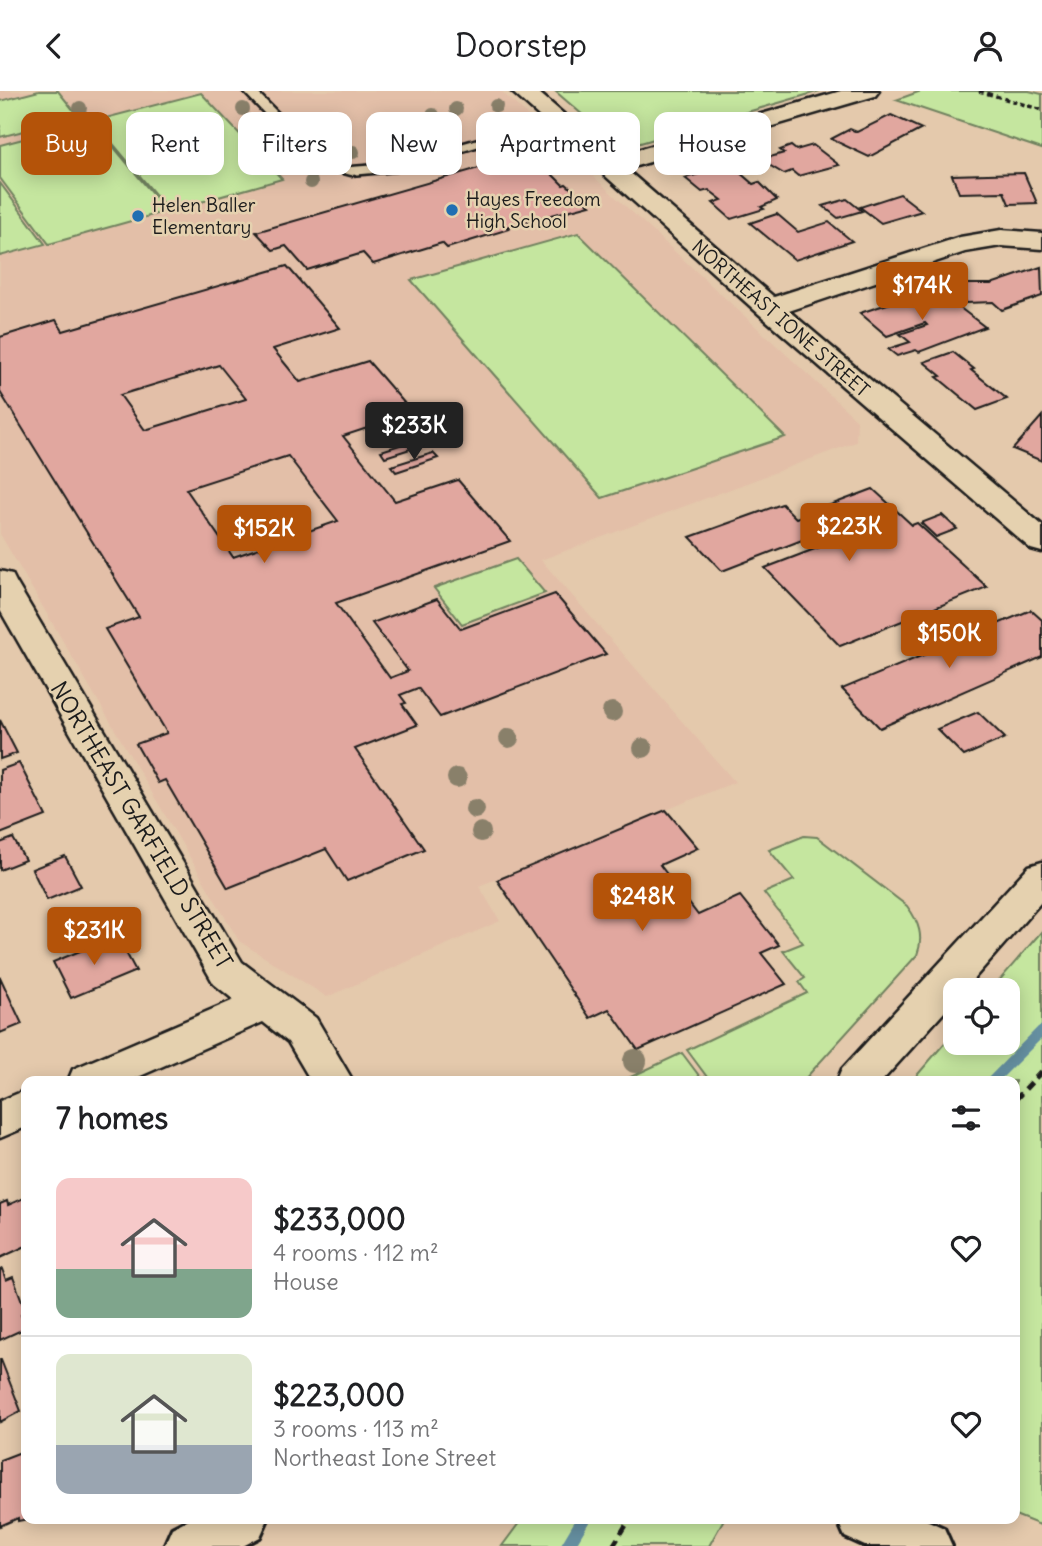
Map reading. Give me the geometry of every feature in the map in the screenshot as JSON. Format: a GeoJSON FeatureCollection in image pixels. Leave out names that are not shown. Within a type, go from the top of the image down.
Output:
{"type":"FeatureCollection","features":[{"type":"Feature","properties":{"kind":"main road"},"geometry":{"type":"LineString","coordinates":[[191,1546],[233,1524]]}},
{"type":"Feature","properties":{"kind":"main road"},"geometry":{"type":"LineString","coordinates":[[875,1524],[926,1546]]}},
{"type":"Feature","properties":{"kind":"street","name":"NORTHEAST IONE STREET"},"geometry":{"type":"LineString","coordinates":[[523,91],[547,112]]}},
{"type":"Feature","properties":{"kind":"street"},"geometry":{"type":"LineString","coordinates":[[640,157],[866,91]]}},
{"type":"Feature","properties":{"kind":"street","name":"NORTHEAST IONE STREET"},"geometry":{"type":"LineString","coordinates":[[618,175],[1042,542]]}},
{"type":"Feature","properties":{"kind":"street"},"geometry":{"type":"LineString","coordinates":[[769,308],[974,243],[1030,238],[1042,241]]}},
{"type":"Feature","properties":{"kind":"street","name":"NORTHEAST GARFIELD STREET"},"geometry":{"type":"LineString","coordinates":[[0,582],[228,973],[302,1030],[330,1076]]}},
{"type":"Feature","properties":{"kind":"street"},"geometry":{"type":"LineString","coordinates":[[862,1076],[1042,876]]}},
{"type":"Feature","properties":{"kind":"street"},"geometry":{"type":"LineString","coordinates":[[99,1076],[267,1003]]}},
{"type":"Feature","properties":{"kind":"street"},"geometry":{"type":"LineString","coordinates":[[0,1120],[21,1110]]}},
{"type":"Feature","properties":{"kind":"lane"},"geometry":{"type":"LineString","coordinates":[[249,91],[319,162],[351,171],[391,168],[476,144]]}},
{"type":"Feature","properties":{"kind":"path"},"geometry":{"type":"LineString","coordinates":[[979,91],[1042,110]]}},
{"type":"Feature","properties":{"kind":"path"},"geometry":{"type":"LineString","coordinates":[[1020,1095],[1042,1071]]}},
{"type":"Feature","properties":{"kind":"path"},"geometry":{"type":"LineString","coordinates":[[613,1546],[627,1524]]}},
{"type":"Feature","properties":{"kind":"shaded area"},"geometry":{"type":"Polygon","coordinates":[[[0,91],[501,91],[524,112],[476,112],[476,175],[592,175],[857,420],[856,442],[541,560],[735,782],[479,886],[500,921],[327,997],[239,941],[0,534],[0,91]]]}},
{"type":"Feature","properties":{"kind":"green space"},"geometry":{"type":"Polygon","coordinates":[[[39,91],[58,91],[75,112],[21,112],[21,132],[0,137],[0,101],[39,91]]]}},
{"type":"Feature","properties":{"kind":"green space"},"geometry":{"type":"Polygon","coordinates":[[[555,91],[820,91],[747,112],[654,112],[654,139],[640,143],[640,112],[579,112],[555,91]]]}},
{"type":"Feature","properties":{"kind":"green space"},"geometry":{"type":"Polygon","coordinates":[[[921,91],[1029,91],[1042,94],[1042,149],[896,100],[921,91]]]}},
{"type":"Feature","properties":{"kind":"green space"},"geometry":{"type":"Polygon","coordinates":[[[201,93],[219,112],[128,112],[201,93]]]}},
{"type":"Feature","properties":{"kind":"green space"},"geometry":{"type":"Polygon","coordinates":[[[126,113],[126,159],[112,143],[112,116],[126,113]]]}},
{"type":"Feature","properties":{"kind":"green space"},"geometry":{"type":"Polygon","coordinates":[[[224,117],[238,132],[238,175],[278,175],[282,179],[169,211],[139,175],[224,175],[224,117]]]}},
{"type":"Feature","properties":{"kind":"green space"},"geometry":{"type":"Polygon","coordinates":[[[21,140],[21,175],[112,175],[112,145],[126,162],[126,175],[137,175],[167,211],[49,244],[0,178],[0,145],[21,140]]]}},
{"type":"Feature","properties":{"kind":"green space"},"geometry":{"type":"Polygon","coordinates":[[[0,183],[45,244],[0,256],[0,183]]]}},
{"type":"Feature","properties":{"kind":"green space"},"geometry":{"type":"Polygon","coordinates":[[[578,233],[785,437],[602,498],[411,280],[578,233]]]}},
{"type":"Feature","properties":{"kind":"green space"},"geometry":{"type":"Polygon","coordinates":[[[516,559],[545,593],[462,624],[434,588],[516,559]]]}},
{"type":"Feature","properties":{"kind":"green space"},"geometry":{"type":"Polygon","coordinates":[[[804,836],[817,837],[907,906],[919,930],[917,955],[808,1076],[706,1076],[687,1050],[807,993],[799,982],[805,978],[783,951],[803,943],[764,893],[794,880],[769,850],[804,836]]]}},
{"type":"Feature","properties":{"kind":"green space"},"geometry":{"type":"Polygon","coordinates":[[[1042,931],[1040,1525],[1020,1517],[1020,1076],[916,1076],[943,1045],[943,1055],[1020,1055],[1020,978],[1001,978],[1042,931]]]}},
{"type":"Feature","properties":{"kind":"green space"},"geometry":{"type":"Polygon","coordinates":[[[682,1053],[699,1076],[633,1076],[682,1053]]]}},
{"type":"Feature","properties":{"kind":"green space"},"geometry":{"type":"Polygon","coordinates":[[[518,1524],[721,1524],[709,1546],[502,1546],[518,1524]]]}},
{"type":"Feature","properties":{"kind":"building"},"geometry":{"type":"Polygon","coordinates":[[[891,115],[922,129],[869,157],[831,139],[850,129],[857,132],[891,115]]]}},
{"type":"Feature","properties":{"kind":"building"},"geometry":{"type":"Polygon","coordinates":[[[813,145],[839,165],[798,176],[792,171],[784,174],[771,166],[771,157],[784,153],[780,150],[791,146],[796,150],[813,145]]]}},
{"type":"Feature","properties":{"kind":"building","name":"Hayes Freedom High School"},"geometry":{"type":"Polygon","coordinates":[[[476,169],[476,175],[553,175],[590,205],[506,227],[509,229],[447,248],[442,243],[373,264],[363,253],[307,270],[286,246],[273,250],[256,232],[462,175],[476,169]]]}},
{"type":"Feature","properties":{"kind":"building"},"geometry":{"type":"Polygon","coordinates":[[[1024,173],[1037,203],[1009,204],[1004,192],[959,193],[952,175],[1024,173]]]}},
{"type":"Feature","properties":{"kind":"building"},"geometry":{"type":"Polygon","coordinates":[[[696,175],[743,175],[753,184],[759,182],[777,200],[761,207],[764,209],[731,219],[713,203],[722,200],[709,190],[702,192],[685,178],[696,175]]]}},
{"type":"Feature","properties":{"kind":"building"},"geometry":{"type":"Polygon","coordinates":[[[900,194],[922,211],[881,223],[860,207],[900,194]]]}},
{"type":"Feature","properties":{"kind":"building"},"geometry":{"type":"Polygon","coordinates":[[[847,199],[862,211],[838,218],[823,206],[847,199]]]}},
{"type":"Feature","properties":{"kind":"building"},"geometry":{"type":"Polygon","coordinates":[[[777,214],[798,232],[829,222],[852,241],[795,260],[750,223],[777,214]]]}},
{"type":"Feature","properties":{"kind":"building"},"geometry":{"type":"Polygon","coordinates":[[[287,266],[340,328],[273,349],[300,382],[368,361],[413,413],[343,436],[395,501],[458,480],[510,541],[336,603],[390,678],[408,671],[372,623],[437,599],[461,629],[555,594],[606,654],[440,717],[418,688],[400,695],[406,703],[402,704],[417,725],[355,749],[424,849],[347,881],[326,849],[228,888],[165,780],[158,783],[136,744],[167,733],[105,629],[139,617],[0,392],[0,337],[56,320],[63,331],[287,266]],[[219,365],[120,395],[145,430],[246,399],[219,365]],[[288,456],[186,489],[233,557],[338,521],[288,456]]]}},
{"type":"Feature","properties":{"kind":"building"},"geometry":{"type":"Polygon","coordinates":[[[1041,267],[1042,296],[1002,310],[993,302],[966,303],[961,284],[991,284],[1041,267]]]}},
{"type":"Feature","properties":{"kind":"building"},"geometry":{"type":"Polygon","coordinates":[[[921,293],[930,300],[940,296],[985,327],[919,352],[916,350],[897,356],[888,349],[910,342],[900,334],[927,325],[925,323],[887,336],[860,313],[921,293]]]}},
{"type":"Feature","properties":{"kind":"building"},"geometry":{"type":"Polygon","coordinates":[[[953,352],[1007,399],[977,410],[937,377],[941,376],[924,362],[953,352]]]}},
{"type":"Feature","properties":{"kind":"building"},"geometry":{"type":"Polygon","coordinates":[[[1042,416],[1042,461],[1013,449],[1042,416]]]}},
{"type":"Feature","properties":{"kind":"building"},"geometry":{"type":"Polygon","coordinates":[[[422,438],[426,444],[385,457],[381,451],[422,438]]]}},
{"type":"Feature","properties":{"kind":"building"},"geometry":{"type":"Polygon","coordinates":[[[433,453],[438,458],[396,472],[391,466],[433,453]]]}},
{"type":"Feature","properties":{"kind":"building"},"geometry":{"type":"Polygon","coordinates":[[[873,489],[912,525],[917,523],[987,587],[840,646],[765,568],[825,545],[815,535],[722,571],[690,537],[782,504],[796,518],[873,489]]]}},
{"type":"Feature","properties":{"kind":"building"},"geometry":{"type":"Polygon","coordinates":[[[942,515],[957,529],[936,537],[921,523],[942,515]]]}},
{"type":"Feature","properties":{"kind":"building"},"geometry":{"type":"Polygon","coordinates":[[[1031,610],[1042,620],[1042,657],[880,728],[842,689],[1031,610]]]}},
{"type":"Feature","properties":{"kind":"building"},"geometry":{"type":"Polygon","coordinates":[[[978,712],[1005,738],[964,756],[937,729],[978,712]]]}},
{"type":"Feature","properties":{"kind":"building"},"geometry":{"type":"Polygon","coordinates":[[[0,720],[17,753],[0,759],[0,720]]]}},
{"type":"Feature","properties":{"kind":"building"},"geometry":{"type":"Polygon","coordinates":[[[19,763],[46,816],[0,834],[0,770],[19,763]]]}},
{"type":"Feature","properties":{"kind":"building"},"geometry":{"type":"Polygon","coordinates":[[[666,810],[698,848],[660,865],[698,915],[740,896],[779,945],[761,953],[786,984],[638,1050],[609,1009],[590,1018],[497,880],[666,810]]]}},
{"type":"Feature","properties":{"kind":"building"},"geometry":{"type":"Polygon","coordinates":[[[13,838],[25,860],[0,870],[0,843],[13,838]]]}},
{"type":"Feature","properties":{"kind":"building"},"geometry":{"type":"Polygon","coordinates":[[[65,856],[81,886],[47,900],[32,869],[65,856]]]}},
{"type":"Feature","properties":{"kind":"building"},"geometry":{"type":"Polygon","coordinates":[[[117,936],[136,971],[71,998],[53,962],[117,936]]]}},
{"type":"Feature","properties":{"kind":"building"},"geometry":{"type":"Polygon","coordinates":[[[0,977],[22,1024],[0,1033],[0,977]]]}},
{"type":"Feature","properties":{"kind":"building"},"geometry":{"type":"Polygon","coordinates":[[[21,1199],[21,1248],[0,1258],[0,1204],[7,1201],[8,1205],[21,1199]]]}},
{"type":"Feature","properties":{"kind":"building"},"geometry":{"type":"Polygon","coordinates":[[[2,1269],[6,1280],[13,1277],[21,1299],[21,1330],[0,1340],[2,1269]]]}},
{"type":"Feature","properties":{"kind":"building"},"geometry":{"type":"Polygon","coordinates":[[[0,1360],[21,1411],[0,1422],[0,1360]]]}},
{"type":"Feature","properties":{"kind":"building"},"geometry":{"type":"Polygon","coordinates":[[[21,1452],[21,1520],[18,1521],[18,1518],[0,1526],[0,1460],[21,1452]]]}},
{"type":"Feature","properties":{"kind":"waterway"},"geometry":{"type":"LineString","coordinates":[[997,1076],[1042,1030]]}},
{"type":"Feature","properties":{"kind":"waterway"},"geometry":{"type":"LineString","coordinates":[[567,1546],[581,1524]]}},
{"type":"Feature","properties":{"kind":"place","name":"Hayes Freedom High School"},"geometry":{"type":"Point","coordinates":[452,210]}},
{"type":"Feature","properties":{"kind":"place","name":"Helen Baller Elementary"},"geometry":{"type":"Point","coordinates":[138,216]}}]}
